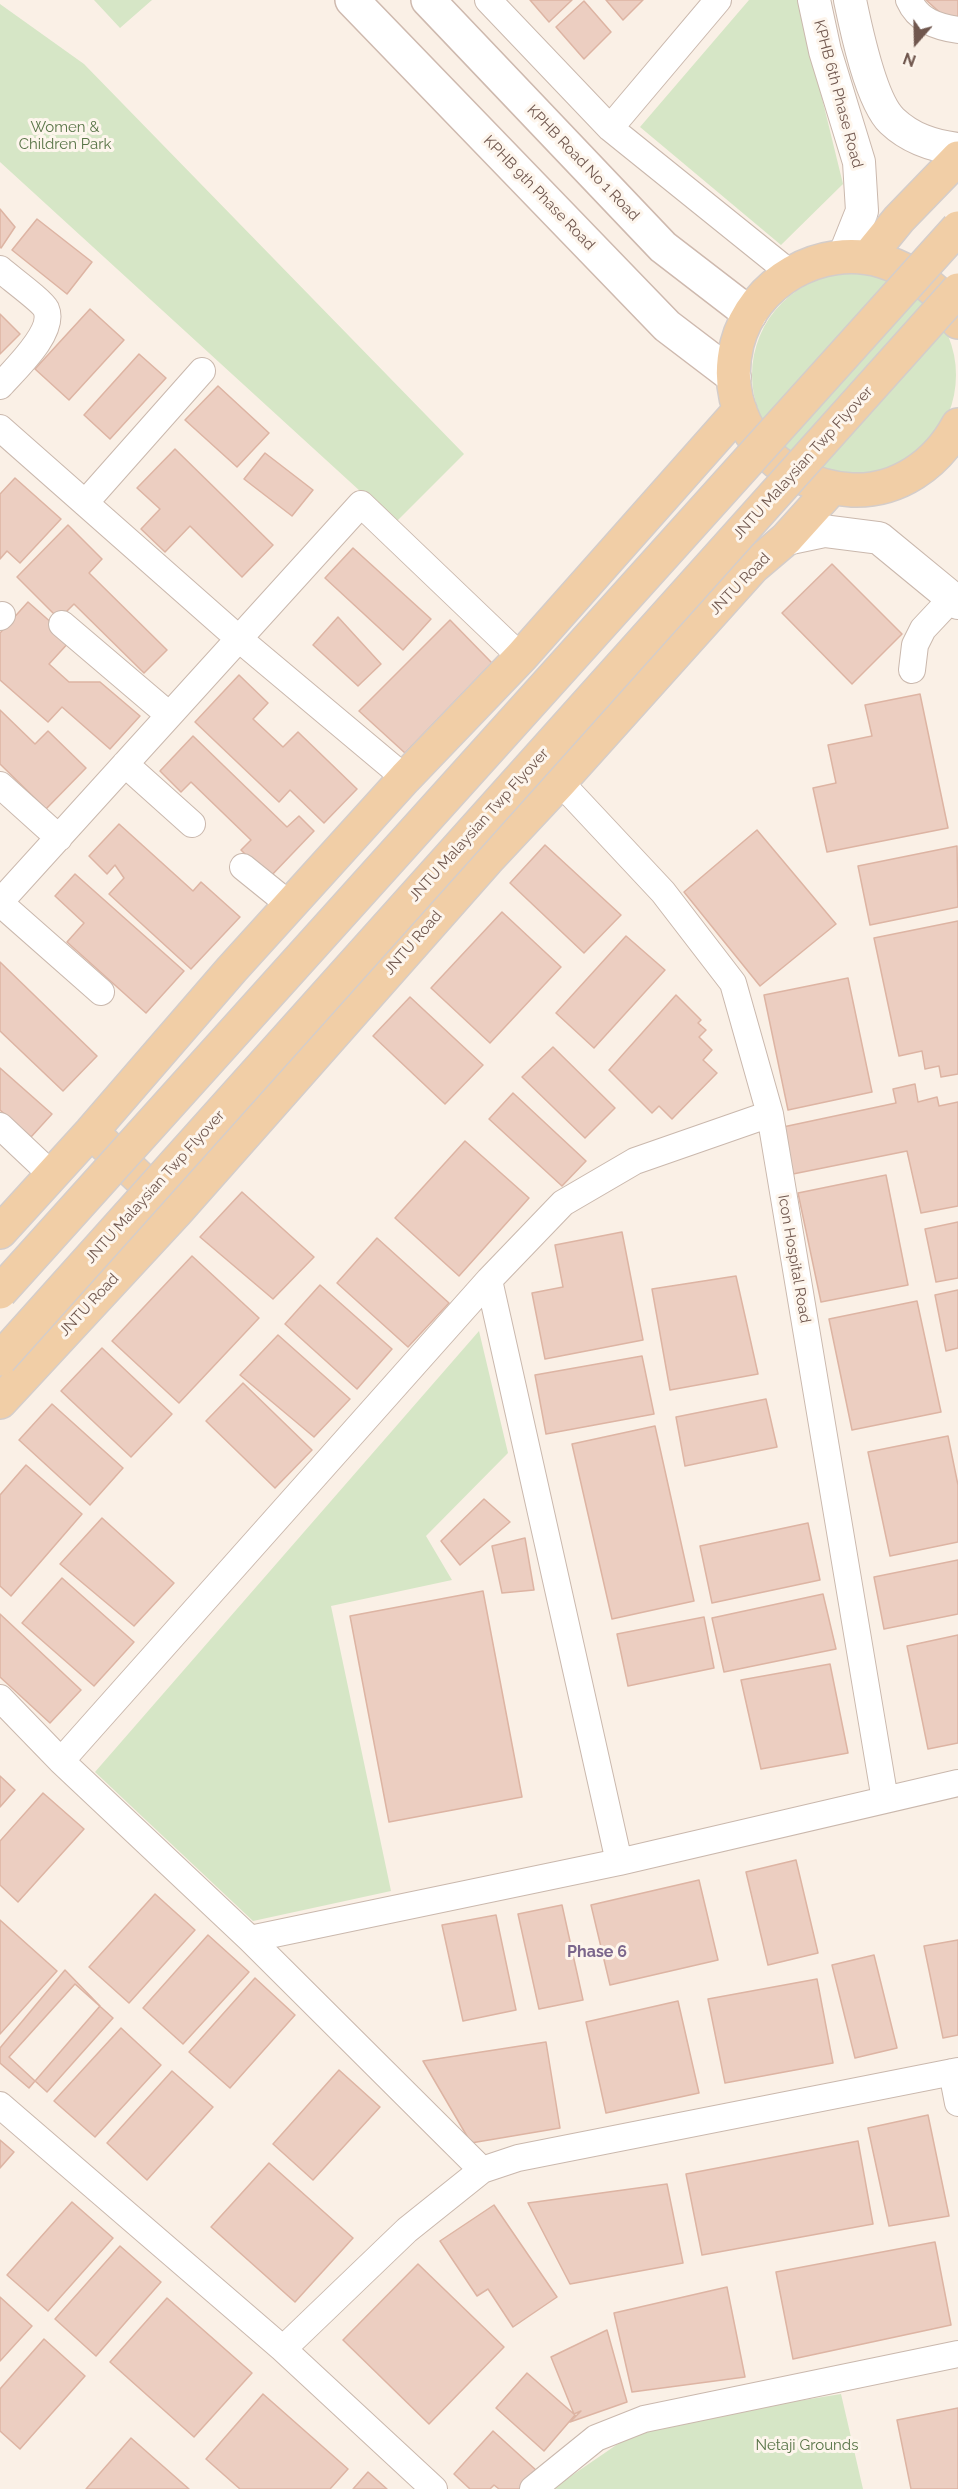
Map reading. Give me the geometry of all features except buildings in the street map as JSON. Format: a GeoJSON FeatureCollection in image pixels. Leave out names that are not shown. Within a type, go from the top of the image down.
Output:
{"type":"FeatureCollection","features":[{"type":"Feature","properties":{"kind":"main road","name":"KPHB 9th Phase Road"},"geometry":{"type":"LineString","coordinates":[[352,0],[667,326],[734,377]]}},
{"type":"Feature","properties":{"kind":"main road","name":"KPHB Road No 1 Road"},"geometry":{"type":"LineString","coordinates":[[428,0],[663,247],[750,314]]}},
{"type":"Feature","properties":{"kind":"main road"},"geometry":{"type":"LineString","coordinates":[[856,256],[899,219],[958,158]]}},
{"type":"Feature","properties":{"kind":"main road"},"geometry":{"type":"LineString","coordinates":[[0,1292],[958,228]]}},
{"type":"Feature","properties":{"kind":"main road"},"geometry":{"type":"LineString","coordinates":[[955,440],[927,465],[898,482],[865,491],[831,489],[800,479],[774,462],[753,438],[740,410],[734,377],[737,344],[750,314],[767,291],[790,273],[807,265],[856,256],[904,268],[935,290],[958,322]]}},
{"type":"Feature","properties":{"kind":"main road","name":"JNTU Malaysian Twp Flyover"},"geometry":{"type":"LineString","coordinates":[[0,1359],[958,290]]}},
{"type":"Feature","properties":{"kind":"main road"},"geometry":{"type":"LineString","coordinates":[[0,1232],[92,1132],[290,905],[405,778],[521,657],[740,410]]}},
{"type":"Feature","properties":{"kind":"main road","name":"JNTU Road"},"geometry":{"type":"LineString","coordinates":[[0,1402],[176,1212],[486,860],[560,782],[753,567],[786,539],[831,489]]}},
{"type":"Feature","properties":{"kind":"main road"},"geometry":{"type":"LineString","coordinates":[[92,1132],[176,1212]]}},
{"type":"Feature","properties":{"kind":"street"},"geometry":{"type":"LineString","coordinates":[[610,128],[718,0]]}},
{"type":"Feature","properties":{"kind":"street","name":"KPHB 6th Phase Road"},"geometry":{"type":"LineString","coordinates":[[814,0],[825,51],[859,162],[862,211],[856,256]]}},
{"type":"Feature","properties":{"kind":"street"},"geometry":{"type":"LineString","coordinates":[[850,0],[858,37],[876,90],[890,120],[910,135],[932,146],[958,149]]}},
{"type":"Feature","properties":{"kind":"street"},"geometry":{"type":"LineString","coordinates":[[909,0],[912,8],[935,27],[958,30]]}},
{"type":"Feature","properties":{"kind":"street"},"geometry":{"type":"LineString","coordinates":[[492,1],[610,128],[790,273]]}},
{"type":"Feature","properties":{"kind":"street"},"geometry":{"type":"LineString","coordinates":[[0,269],[45,308],[48,320],[42,338],[0,386]]}},
{"type":"Feature","properties":{"kind":"street"},"geometry":{"type":"LineString","coordinates":[[85,504],[202,371]]}},
{"type":"Feature","properties":{"kind":"street"},"geometry":{"type":"LineString","coordinates":[[0,428],[238,639],[405,778]]}},
{"type":"Feature","properties":{"kind":"street"},"geometry":{"type":"LineString","coordinates":[[101,992],[0,903],[362,504],[521,657]]}},
{"type":"Feature","properties":{"kind":"street"},"geometry":{"type":"LineString","coordinates":[[786,539],[824,531],[879,538],[955,600],[923,629],[915,645],[912,670]]}},
{"type":"Feature","properties":{"kind":"street"},"geometry":{"type":"LineString","coordinates":[[62,624],[169,715]]}},
{"type":"Feature","properties":{"kind":"street"},"geometry":{"type":"LineString","coordinates":[[125,764],[192,825]]}},
{"type":"Feature","properties":{"kind":"street","name":"Icon Hospital Road"},"geometry":{"type":"LineString","coordinates":[[560,782],[663,892],[732,983],[749,1034],[770,1114],[885,1800]]}},
{"type":"Feature","properties":{"kind":"street"},"geometry":{"type":"LineString","coordinates":[[0,785],[59,838]]}},
{"type":"Feature","properties":{"kind":"street"},"geometry":{"type":"LineString","coordinates":[[243,867],[290,905]]}},
{"type":"Feature","properties":{"kind":"street"},"geometry":{"type":"LineString","coordinates":[[61,1761],[489,1280],[563,1203],[635,1161],[770,1114]]}},
{"type":"Feature","properties":{"kind":"street"},"geometry":{"type":"LineString","coordinates":[[0,1126],[52,1175]]}},
{"type":"Feature","properties":{"kind":"street"},"geometry":{"type":"LineString","coordinates":[[489,1280],[619,1862]]}},
{"type":"Feature","properties":{"kind":"street"},"geometry":{"type":"LineString","coordinates":[[0,1698],[61,1761],[250,1939],[482,2170]]}},
{"type":"Feature","properties":{"kind":"street"},"geometry":{"type":"LineString","coordinates":[[250,1939],[619,1862],[958,1783]]}},
{"type":"Feature","properties":{"kind":"street"},"geometry":{"type":"LineString","coordinates":[[283,2349],[407,2230],[482,2170],[518,2158],[955,2071],[958,2103]]}},
{"type":"Feature","properties":{"kind":"street"},"geometry":{"type":"LineString","coordinates":[[0,2105],[283,2349],[434,2489]]}},
{"type":"Feature","properties":{"kind":"street"},"geometry":{"type":"LineString","coordinates":[[533,2489],[596,2438],[644,2419],[958,2354]]}},
{"type":"Feature","properties":{"kind":"green space"},"geometry":{"type":"Polygon","coordinates":[[[94,0],[152,0],[120,28],[94,0]]]}},
{"type":"Feature","properties":{"kind":"green space"},"geometry":{"type":"Polygon","coordinates":[[[749,0],[798,0],[843,184],[781,245],[640,127],[749,0]]]}},
{"type":"Feature","properties":{"kind":"green space","name":"Women & Children Park"},"geometry":{"type":"Polygon","coordinates":[[[0,4],[84,64],[464,454],[395,523],[0,162],[0,4]]]}},
{"type":"Feature","properties":{"kind":"green space"},"geometry":{"type":"Polygon","coordinates":[[[844,273],[864,273],[884,277],[902,285],[919,296],[933,310],[952,345],[956,375],[952,405],[944,423],[933,440],[919,454],[884,473],[864,477],[844,477],[824,473],[806,465],[789,454],[775,440],[756,405],[752,385],[752,365],[756,345],[764,327],[775,310],[789,296],[824,277],[844,273]]]}},
{"type":"Feature","properties":{"kind":"green space"},"geometry":{"type":"Polygon","coordinates":[[[479,1331],[508,1453],[426,1536],[452,1580],[331,1606],[391,1891],[253,1921],[95,1772],[479,1331]]]}},
{"type":"Feature","properties":{"kind":"green space","name":"Netaji Grounds"},"geometry":{"type":"Polygon","coordinates":[[[841,2394],[863,2489],[552,2489],[631,2435],[711,2415],[841,2394]]]}},
{"type":"Feature","properties":{"kind":"district","name":"Phase 6"},"geometry":{"type":"Point","coordinates":[597,1952]}}]}
